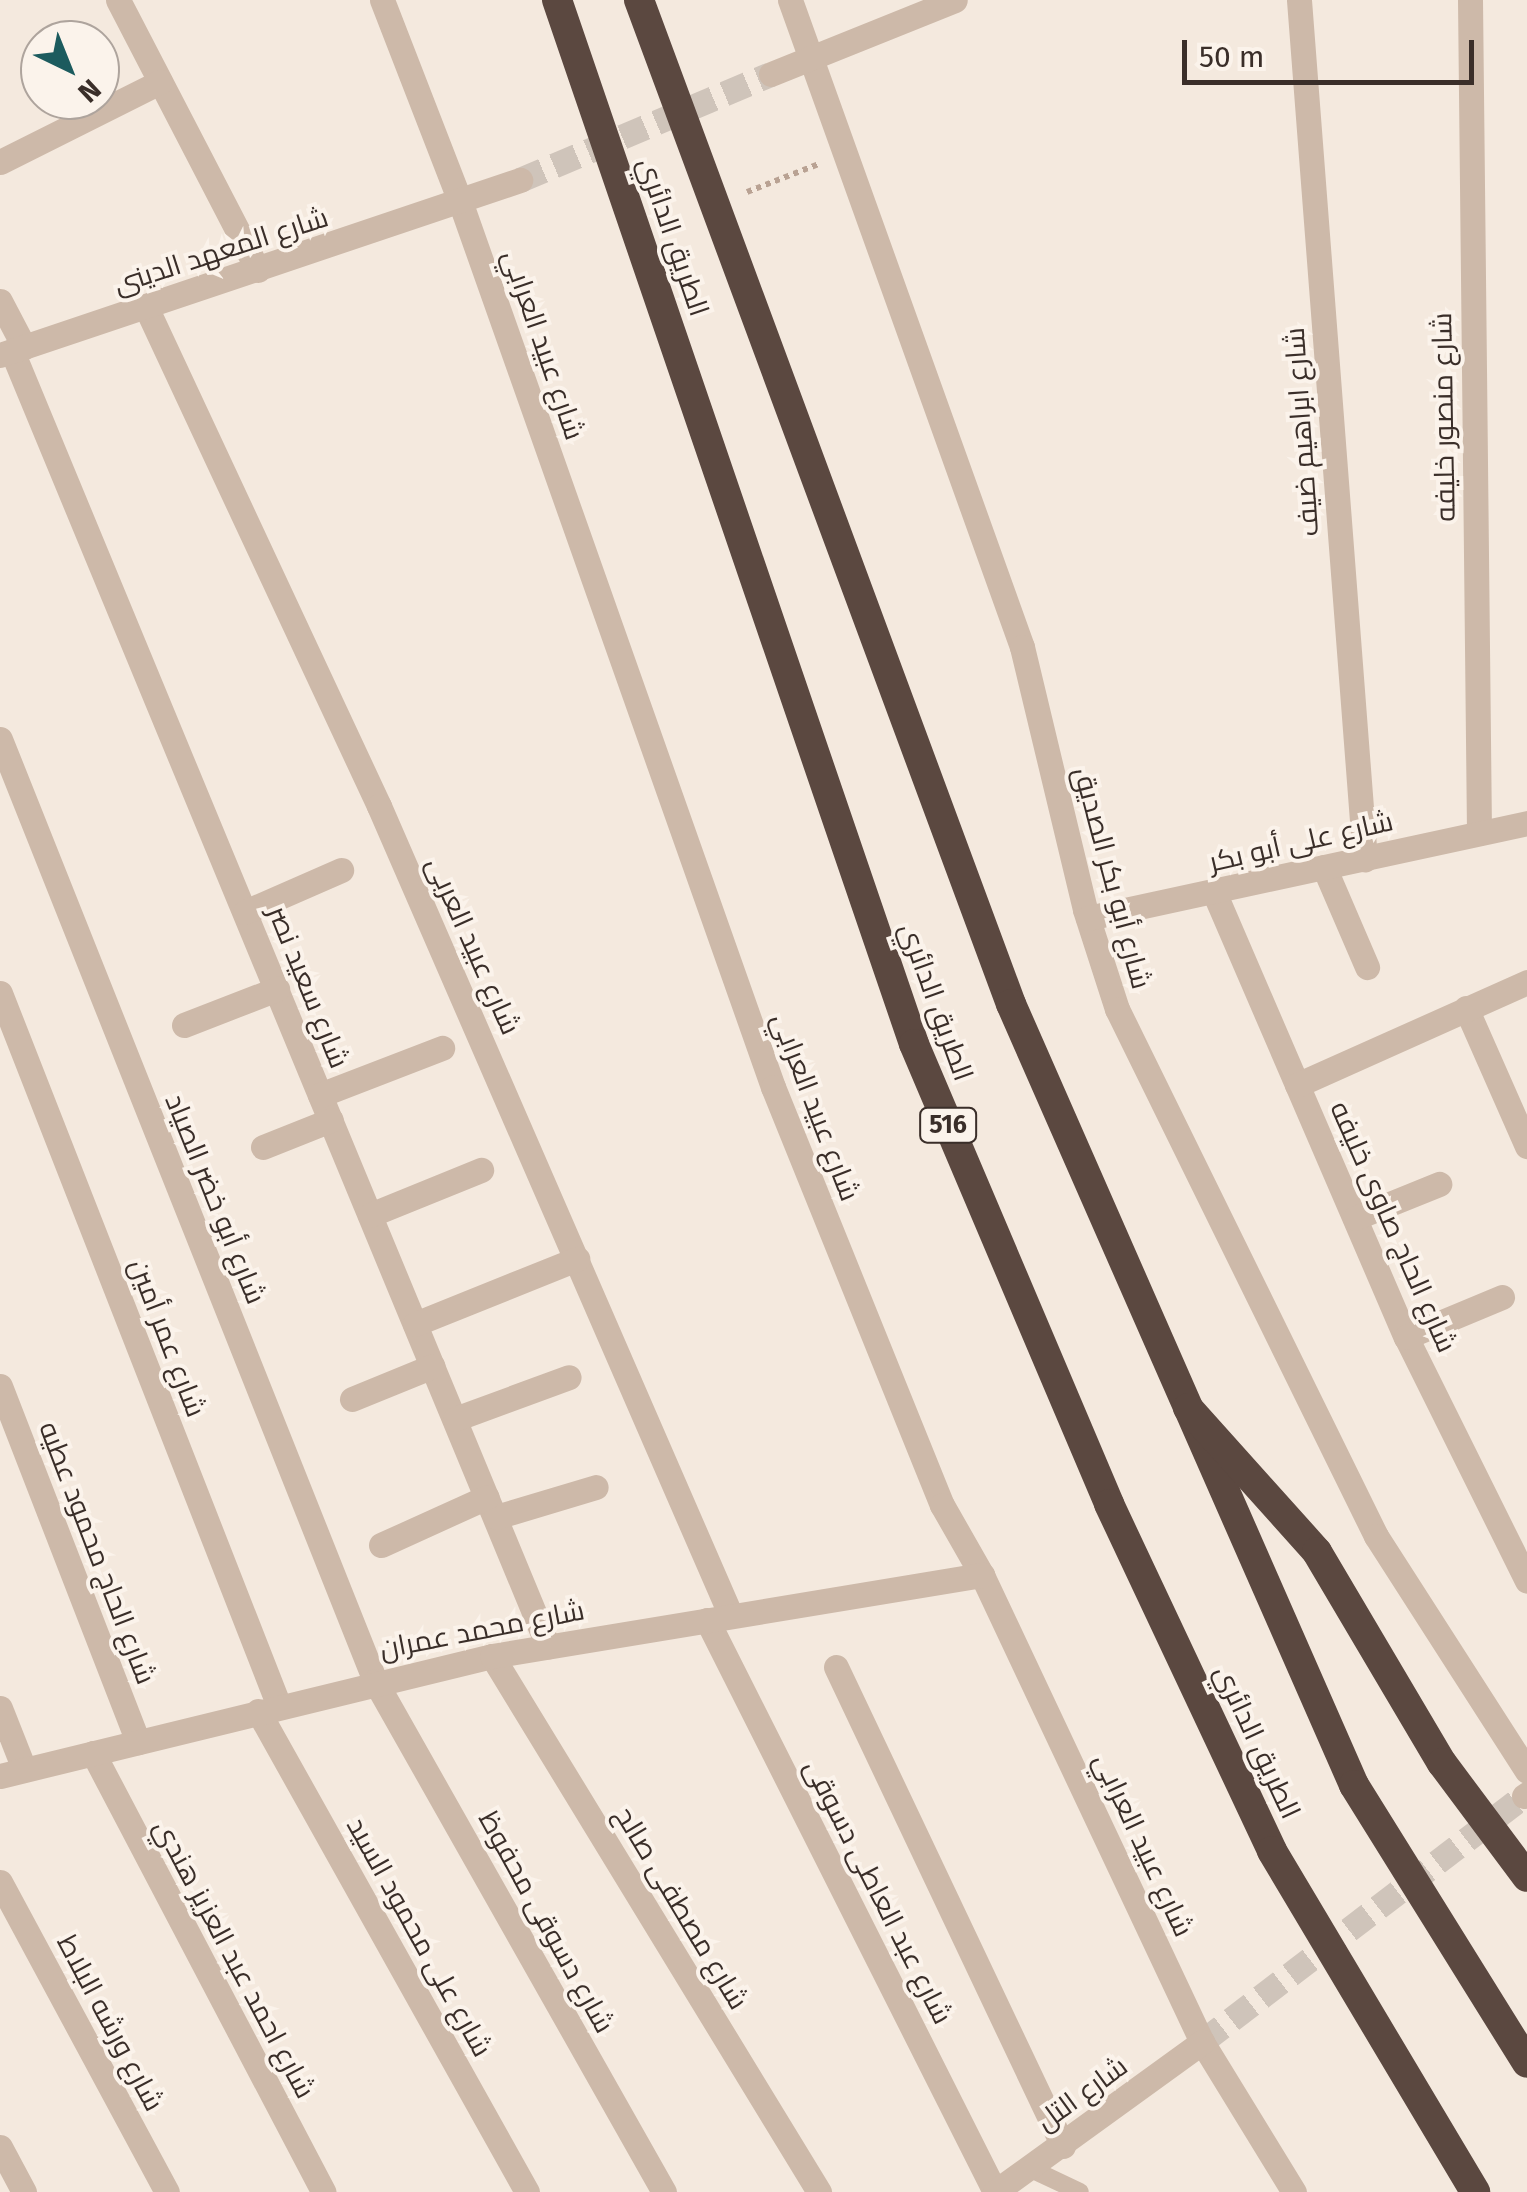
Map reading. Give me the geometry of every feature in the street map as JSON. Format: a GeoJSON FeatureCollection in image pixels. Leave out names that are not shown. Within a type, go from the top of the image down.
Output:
{"type":"FeatureCollection","features":[{"type":"Feature","properties":{"kind":"highway"},"geometry":{"type":"LineString","coordinates":[[542,0],[586,81]]}},
{"type":"Feature","properties":{"kind":"highway","name":"الطريق الدائري"},"geometry":{"type":"LineString","coordinates":[[557,0],[914,1044],[1109,1504],[1272,1851],[1475,2192]]}},
{"type":"Feature","properties":{"kind":"highway","name":"الطريق الدائري"},"geometry":{"type":"LineString","coordinates":[[640,2],[1011,1004],[1354,1785],[1527,2063]]}},
{"type":"Feature","properties":{"kind":"highway"},"geometry":{"type":"LineString","coordinates":[[1188,1408],[1317,1552],[1442,1763],[1527,1877]]}},
{"type":"Feature","properties":{"kind":"street"},"geometry":{"type":"LineString","coordinates":[[118,0],[258,270]]}},
{"type":"Feature","properties":{"kind":"street","name":"شارع عبيد العرابي"},"geometry":{"type":"LineString","coordinates":[[382,0],[461,204],[773,1088],[942,1505],[982,1574],[1202,2042],[1294,2192]]}},
{"type":"Feature","properties":{"kind":"street","name":"شارع أبو بكر الصديق"},"geometry":{"type":"LineString","coordinates":[[790,0],[1022,647],[1088,918],[1117,1009],[1376,1536],[1526,1787]]}},
{"type":"Feature","properties":{"kind":"street"},"geometry":{"type":"LineString","coordinates":[[771,74],[955,0]]}},
{"type":"Feature","properties":{"kind":"street","name":"شارع ابراهيم ضيف"},"geometry":{"type":"LineString","coordinates":[[1299,0],[1364,859]]}},
{"type":"Feature","properties":{"kind":"street","name":"شارع منصور خليفه"},"geometry":{"type":"LineString","coordinates":[[1470,0],[1479,833]]}},
{"type":"Feature","properties":{"kind":"street"},"geometry":{"type":"LineString","coordinates":[[0,162],[160,82]]}},
{"type":"Feature","properties":{"kind":"street","name":"شارع المعهد الدينى"},"geometry":{"type":"LineString","coordinates":[[12,351],[461,204],[520,180]]}},
{"type":"Feature","properties":{"kind":"street","name":"شارع سعيد نصر"},"geometry":{"type":"LineString","coordinates":[[0,301],[12,351],[548,1646]]}},
{"type":"Feature","properties":{"kind":"street","name":"شارع عبيد العربى"},"geometry":{"type":"LineString","coordinates":[[146,307],[379,806],[577,1259],[719,1618]]}},
{"type":"Feature","properties":{"kind":"street","name":"شارع أبو خضر الصياد"},"geometry":{"type":"LineString","coordinates":[[0,739],[375,1682]]}},
{"type":"Feature","properties":{"kind":"street","name":"شارع على أبو بكر"},"geometry":{"type":"LineString","coordinates":[[1088,918],[1527,822]]}},
{"type":"Feature","properties":{"kind":"street"},"geometry":{"type":"LineString","coordinates":[[1324,867],[1366,967]]}},
{"type":"Feature","properties":{"kind":"street"},"geometry":{"type":"LineString","coordinates":[[245,912],[341,870]]}},
{"type":"Feature","properties":{"kind":"street","name":"شارع الحاج صاوى خليفه"},"geometry":{"type":"LineString","coordinates":[[1214,892],[1406,1337],[1527,1581]]}},
{"type":"Feature","properties":{"kind":"street"},"geometry":{"type":"LineString","coordinates":[[1297,1085],[1527,982]]}},
{"type":"Feature","properties":{"kind":"street"},"geometry":{"type":"LineString","coordinates":[[184,1025],[277,989]]}},
{"type":"Feature","properties":{"kind":"street","name":"شارع عمر أمين"},"geometry":{"type":"LineString","coordinates":[[0,993],[269,1708]]}},
{"type":"Feature","properties":{"kind":"street"},"geometry":{"type":"LineString","coordinates":[[1466,1008],[1527,1146]]}},
{"type":"Feature","properties":{"kind":"street"},"geometry":{"type":"LineString","coordinates":[[320,1095],[442,1048]]}},
{"type":"Feature","properties":{"kind":"street"},"geometry":{"type":"LineString","coordinates":[[263,1147],[331,1120]]}},
{"type":"Feature","properties":{"kind":"street"},"geometry":{"type":"LineString","coordinates":[[370,1215],[481,1170]]}},
{"type":"Feature","properties":{"kind":"street"},"geometry":{"type":"LineString","coordinates":[[1355,1218],[1438,1184]]}},
{"type":"Feature","properties":{"kind":"street"},"geometry":{"type":"LineString","coordinates":[[415,1324],[577,1259]]}},
{"type":"Feature","properties":{"kind":"street"},"geometry":{"type":"LineString","coordinates":[[1406,1337],[1502,1297]]}},
{"type":"Feature","properties":{"kind":"street"},"geometry":{"type":"LineString","coordinates":[[352,1399],[432,1366]]}},
{"type":"Feature","properties":{"kind":"street"},"geometry":{"type":"LineString","coordinates":[[455,1420],[569,1377]]}},
{"type":"Feature","properties":{"kind":"street","name":"شارع الحاج محمود عطيه"},"geometry":{"type":"LineString","coordinates":[[0,1386],[138,1742]]}},
{"type":"Feature","properties":{"kind":"street"},"geometry":{"type":"LineString","coordinates":[[381,1545],[491,1507],[596,1487]]}},
{"type":"Feature","properties":{"kind":"street","name":"شارع محمد عمران"},"geometry":{"type":"LineString","coordinates":[[12,1772],[492,1656],[982,1574]]}},
{"type":"Feature","properties":{"kind":"street","name":"شارع عبد العاطى دسوقى"},"geometry":{"type":"LineString","coordinates":[[719,1618],[995,2192]]}},
{"type":"Feature","properties":{"kind":"street","name":"شارع مصطفى صالح"},"geometry":{"type":"LineString","coordinates":[[492,1656],[819,2192]]}},
{"type":"Feature","properties":{"kind":"street"},"geometry":{"type":"LineString","coordinates":[[836,1667],[1063,2146]]}},
{"type":"Feature","properties":{"kind":"street","name":"شارع دسوقى محفوظ"},"geometry":{"type":"LineString","coordinates":[[375,1682],[664,2192]]}},
{"type":"Feature","properties":{"kind":"street"},"geometry":{"type":"LineString","coordinates":[[0,1708],[12,1772]]}},
{"type":"Feature","properties":{"kind":"street","name":"شارع على محمود السيد"},"geometry":{"type":"LineString","coordinates":[[269,1708],[528,2192]]}},
{"type":"Feature","properties":{"kind":"street","name":"شارع احمد عبد العزيز هندي"},"geometry":{"type":"LineString","coordinates":[[93,1753],[323,2192]]}},
{"type":"Feature","properties":{"kind":"street","name":"شارع ورشه البلاط"},"geometry":{"type":"LineString","coordinates":[[0,1882],[167,2192]]}},
{"type":"Feature","properties":{"kind":"street","name":"شارع التل"},"geometry":{"type":"LineString","coordinates":[[995,2192],[1202,2042]]}},
{"type":"Feature","properties":{"kind":"street"},"geometry":{"type":"LineString","coordinates":[[0,2147],[24,2192]]}},
{"type":"Feature","properties":{"kind":"lane"},"geometry":{"type":"LineString","coordinates":[[1029,2168],[1080,2192]]}},
{"type":"Feature","properties":{"kind":"path"},"geometry":{"type":"LineString","coordinates":[[715,205],[831,160]]}},
{"type":"Feature","properties":{"kind":"tunnel"},"geometry":{"type":"LineString","coordinates":[[520,180],[771,74]]}},
{"type":"Feature","properties":{"kind":"tunnel"},"geometry":{"type":"LineString","coordinates":[[1202,2042],[1524,1796]]}}]}
